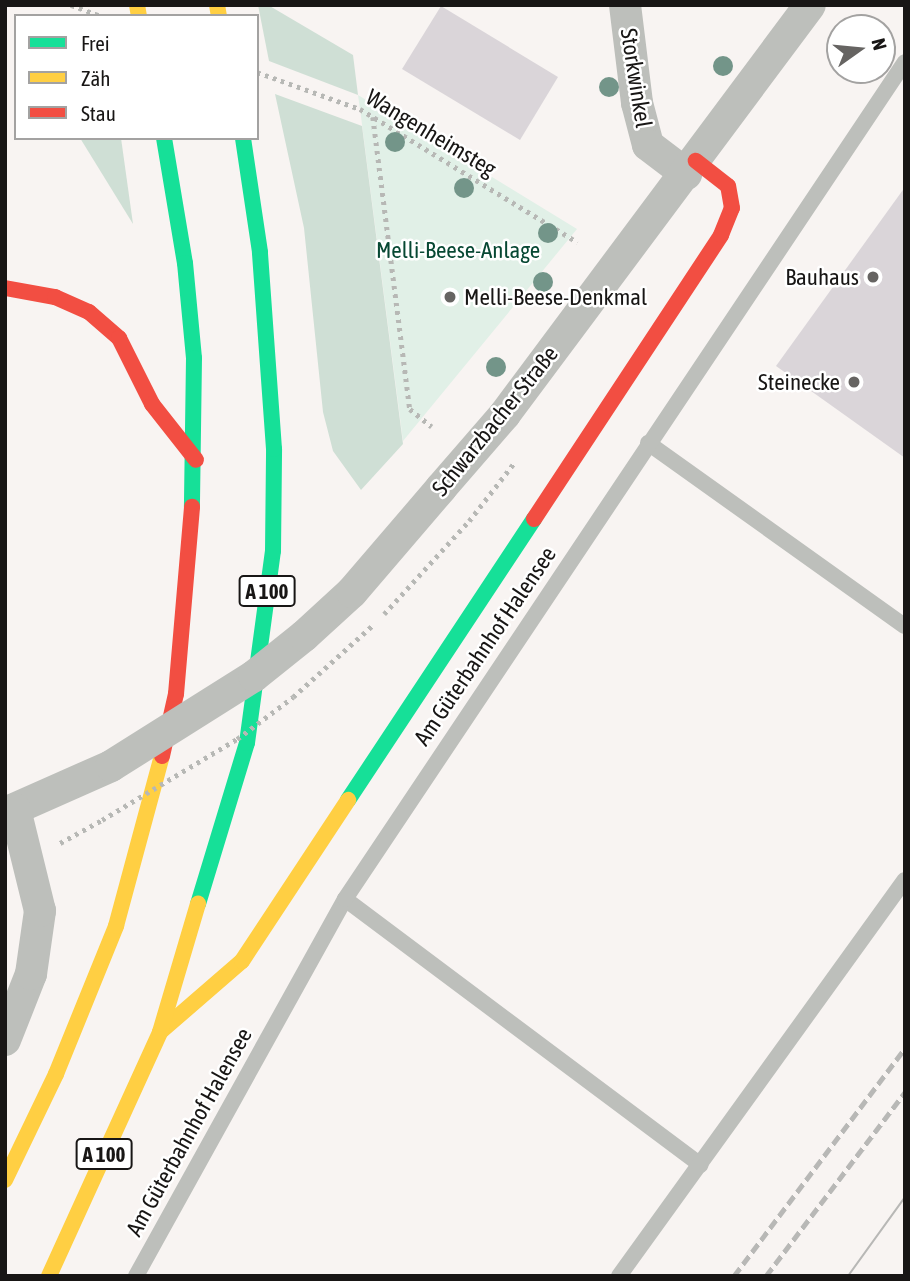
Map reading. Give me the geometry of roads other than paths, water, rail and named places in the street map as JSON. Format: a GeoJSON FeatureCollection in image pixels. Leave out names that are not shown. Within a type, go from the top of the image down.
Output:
{"type":"FeatureCollection","features":[{"type":"Feature","properties":{"kind":"highway"},"geometry":{"type":"LineString","coordinates":[[5,1180],[56,1074],[116,926],[148,818],[176,694],[196,460],[194,358],[186,277],[164,140]]}},
{"type":"Feature","properties":{"kind":"highway","name":"A 100"},"geometry":{"type":"LineString","coordinates":[[50,1276],[159,1032],[247,743],[273,551],[270,349],[243,140]]}},
{"type":"Feature","properties":{"kind":"highway"},"geometry":{"type":"LineString","coordinates":[[159,1032],[242,961],[721,235],[732,208],[728,186],[691,167]]}},
{"type":"Feature","properties":{"kind":"highway"},"geometry":{"type":"LineString","coordinates":[[5,288],[67,302],[89,312],[119,338],[152,404],[196,460]]}},
{"type":"Feature","properties":{"kind":"street","name":"Storkwinkel"},"geometry":{"type":"LineString","coordinates":[[625,5],[637,103],[648,145],[691,167]]}},
{"type":"Feature","properties":{"kind":"street","name":"Schwarzbacher Straße"},"geometry":{"type":"LineString","coordinates":[[10,811],[111,766],[254,676],[304,636],[352,592],[505,414],[810,5]]}},
{"type":"Feature","properties":{"kind":"street"},"geometry":{"type":"LineString","coordinates":[[5,1040],[31,974],[40,911],[10,811]]}},
{"type":"Feature","properties":{"kind":"lane","name":"Am Güterbahnhof Halensee"},"geometry":{"type":"LineString","coordinates":[[136,1276],[345,899],[905,62]]}},
{"type":"Feature","properties":{"kind":"lane"},"geometry":{"type":"LineString","coordinates":[[648,443],[905,626]]}},
{"type":"Feature","properties":{"kind":"lane"},"geometry":{"type":"LineString","coordinates":[[619,1276],[905,880]]}},
{"type":"Feature","properties":{"kind":"lane"},"geometry":{"type":"LineString","coordinates":[[345,899],[700,1165]]}},
{"type":"Feature","properties":{"kind":"tram line"},"geometry":{"type":"LineString","coordinates":[[848,1276],[905,1197]]}},
{"type":"Feature","properties":{"kind":"railway"},"geometry":{"type":"LineString","coordinates":[[734,1276],[905,1048]]}},
{"type":"Feature","properties":{"kind":"railway"},"geometry":{"type":"LineString","coordinates":[[766,1276],[905,1092]]}},
{"type":"Feature","properties":{"kind":"place","name":"Bauhaus"},"geometry":{"type":"Point","coordinates":[873,277]}},
{"type":"Feature","properties":{"kind":"place","name":"Melli-Beese-Denkmal"},"geometry":{"type":"Point","coordinates":[450,297]}},
{"type":"Feature","properties":{"kind":"place","name":"Steinecke"},"geometry":{"type":"Point","coordinates":[854,382]}},
{"type":"Feature","properties":{"kind":"park label","name":"Melli-Beese-Anlage"},"geometry":{"type":"Point","coordinates":[458,250]}}]}
